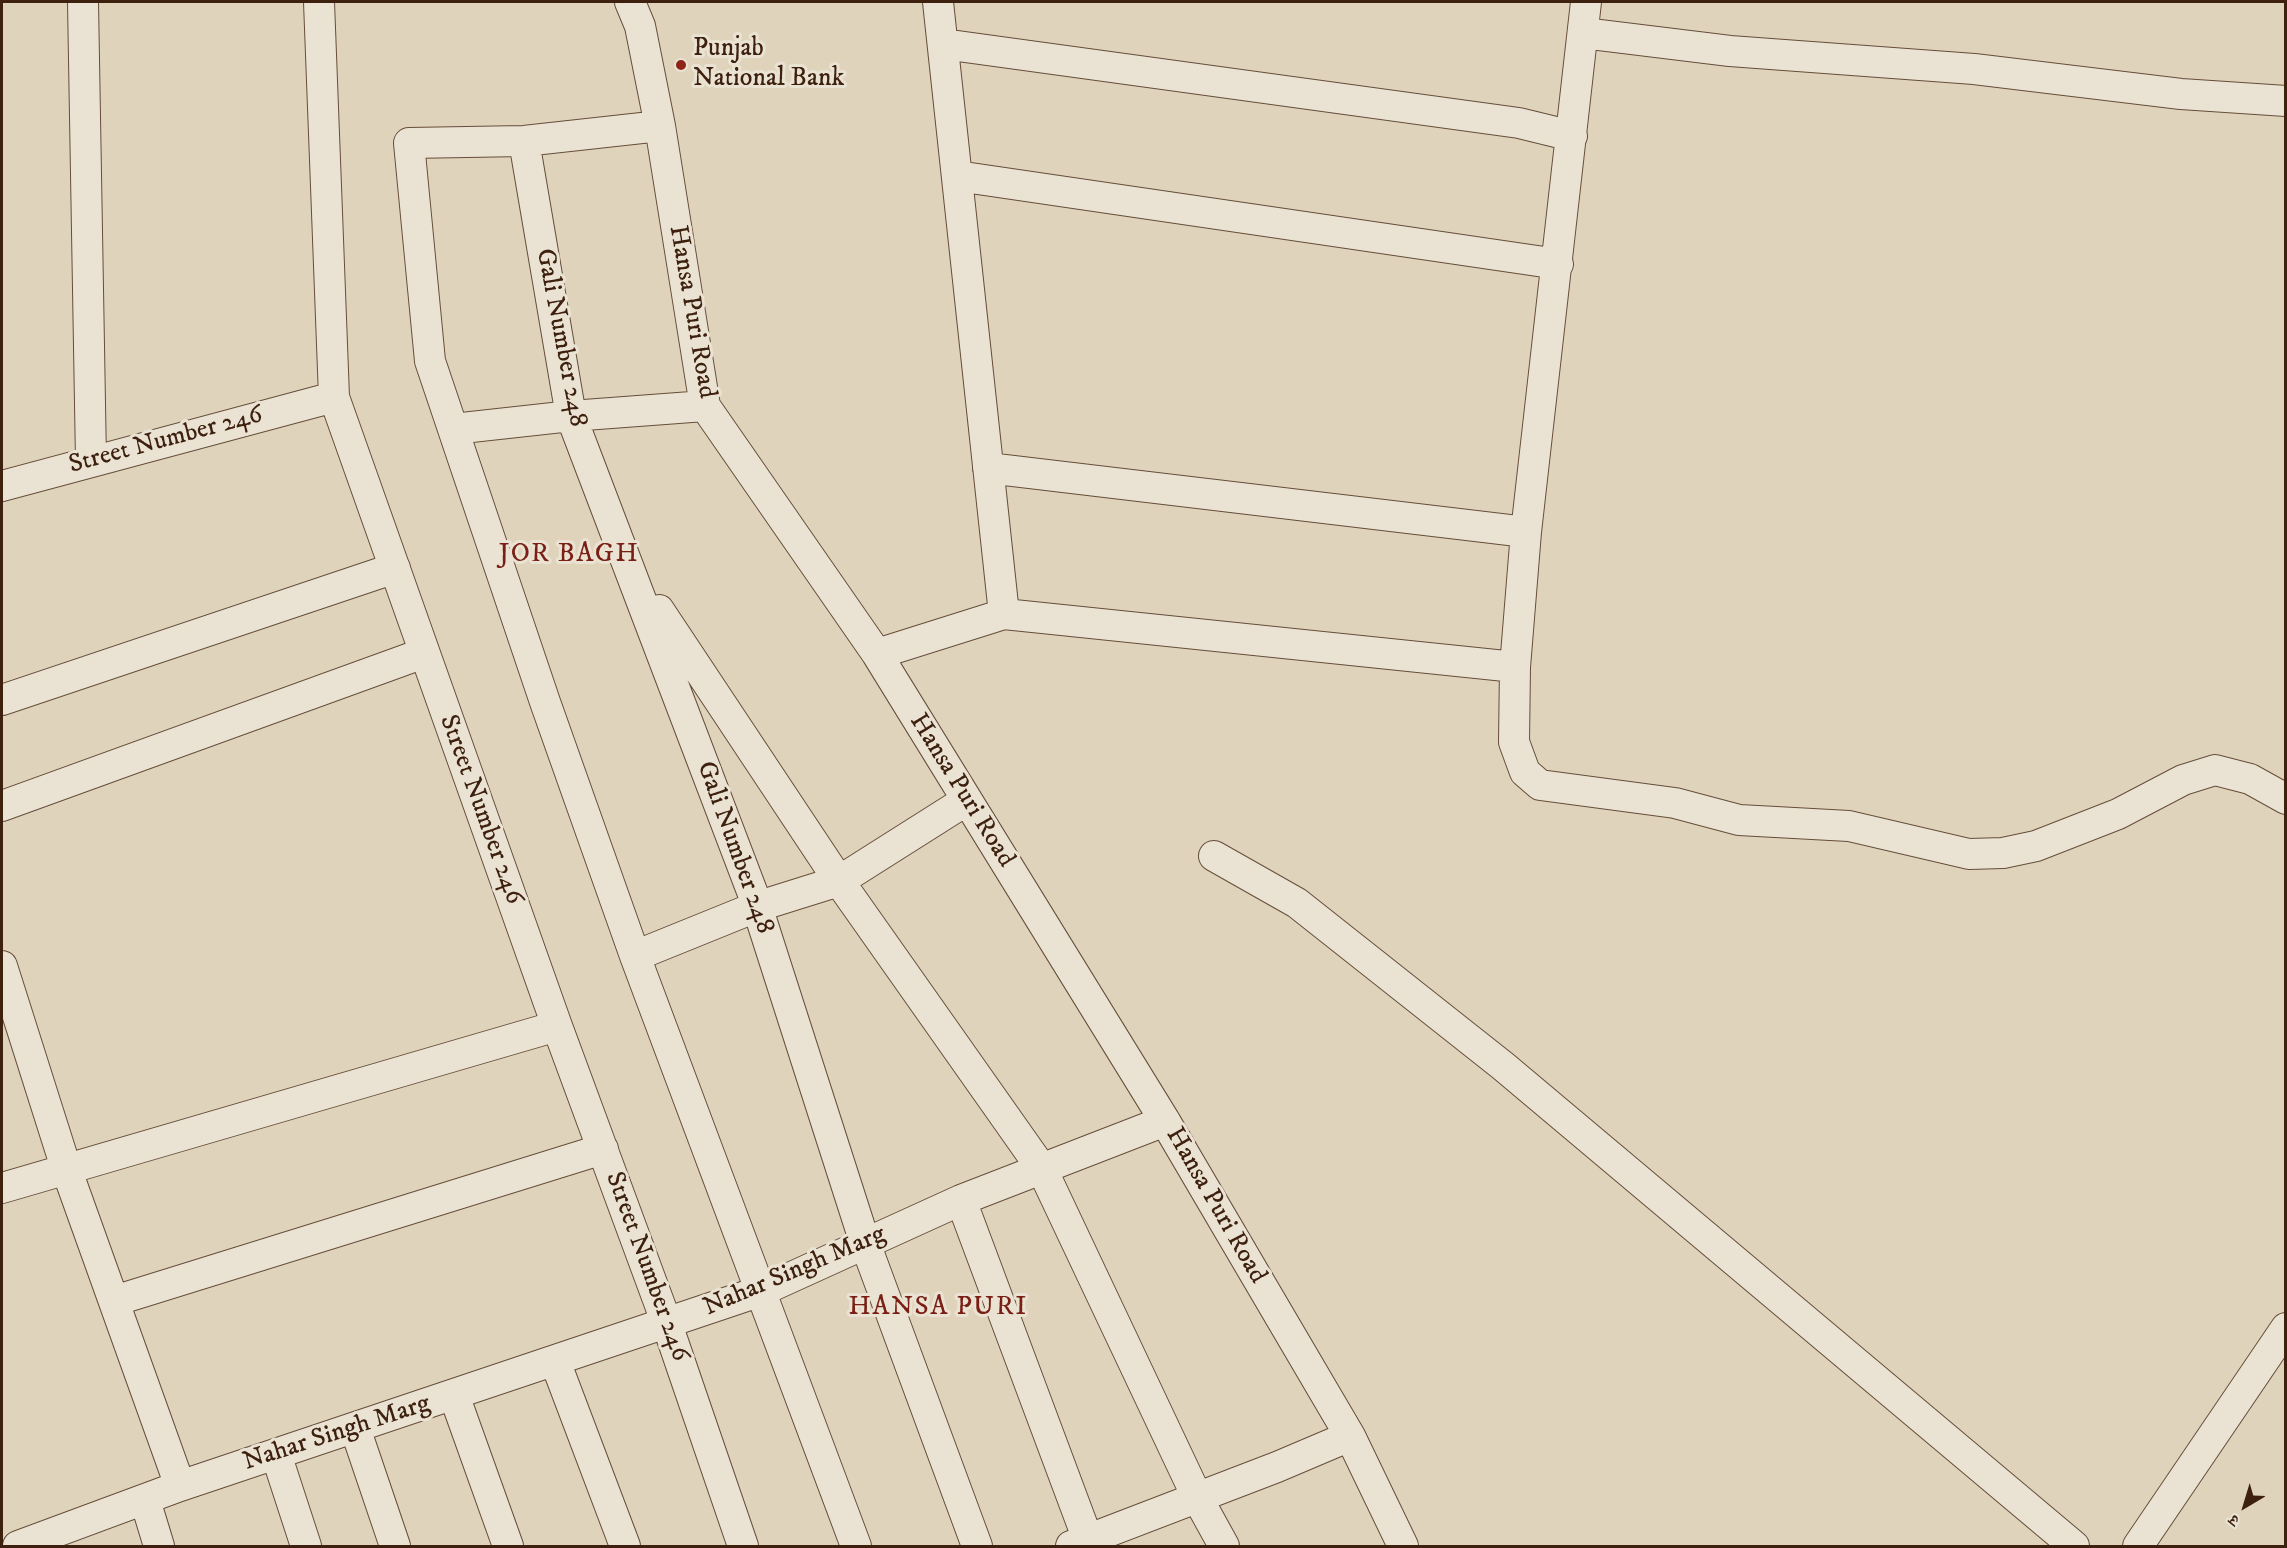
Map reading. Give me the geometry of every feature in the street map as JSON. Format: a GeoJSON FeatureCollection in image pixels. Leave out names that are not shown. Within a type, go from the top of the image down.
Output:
{"type":"FeatureCollection","features":[{"type":"Feature","properties":{"kind":"street"},"geometry":{"type":"LineString","coordinates":[[83,2],[91,461]]}},
{"type":"Feature","properties":{"kind":"street"},"geometry":{"type":"LineString","coordinates":[[319,2],[334,397]]}},
{"type":"Feature","properties":{"kind":"street","name":"Hansa Puri Road"},"geometry":{"type":"LineString","coordinates":[[630,2],[640,26],[660,126],[705,406],[876,654],[1164,1121],[1350,1436],[1403,1546]]}},
{"type":"Feature","properties":{"kind":"street"},"geometry":{"type":"LineString","coordinates":[[938,2],[1004,614]]}},
{"type":"Feature","properties":{"kind":"street"},"geometry":{"type":"LineString","coordinates":[[1586,2],[1526,532],[1515,667],[1514,742],[1525,772],[1540,785],[1675,803],[1739,820],[1848,826],[1969,854],[2003,853],[2036,846],[2118,814],[2183,780],[2215,770],[2250,779],[2286,799]]}},
{"type":"Feature","properties":{"kind":"street"},"geometry":{"type":"LineString","coordinates":[[1583,33],[1730,51],[1974,69],[2181,94],[2286,101]]}},
{"type":"Feature","properties":{"kind":"street"},"geometry":{"type":"LineString","coordinates":[[943,44],[1519,123],[1572,136]]}},
{"type":"Feature","properties":{"kind":"street"},"geometry":{"type":"LineString","coordinates":[[660,126],[524,141],[409,143],[430,361],[545,702],[635,956],[856,1546]]}},
{"type":"Feature","properties":{"kind":"street","name":"Gali Number 248"},"geometry":{"type":"LineString","coordinates":[[524,141],[571,416],[756,907],[865,1243],[977,1546]]}},
{"type":"Feature","properties":{"kind":"street"},"geometry":{"type":"LineString","coordinates":[[957,176],[1558,264]]}},
{"type":"Feature","properties":{"kind":"street","name":"Street Number 246"},"geometry":{"type":"LineString","coordinates":[[2,486],[334,397],[557,1026],[667,1324],[743,1546]]}},
{"type":"Feature","properties":{"kind":"street"},"geometry":{"type":"LineString","coordinates":[[453,429],[571,416],[705,406]]}},
{"type":"Feature","properties":{"kind":"street"},"geometry":{"type":"LineString","coordinates":[[988,468],[1526,532]]}},
{"type":"Feature","properties":{"kind":"street"},"geometry":{"type":"LineString","coordinates":[[629,565],[839,881],[1042,1169],[1197,1497],[1224,1546]]}},
{"type":"Feature","properties":{"kind":"street"},"geometry":{"type":"LineString","coordinates":[[2,700],[395,568]]}},
{"type":"Feature","properties":{"kind":"street"},"geometry":{"type":"LineString","coordinates":[[876,654],[1004,614],[1515,667]]}},
{"type":"Feature","properties":{"kind":"street"},"geometry":{"type":"LineString","coordinates":[[2,806],[424,653]]}},
{"type":"Feature","properties":{"kind":"street"},"geometry":{"type":"LineString","coordinates":[[635,956],[756,907],[839,881],[967,800]]}},
{"type":"Feature","properties":{"kind":"street"},"geometry":{"type":"LineString","coordinates":[[1214,856],[1297,903],[1503,1066],[2074,1546]]}},
{"type":"Feature","properties":{"kind":"street"},"geometry":{"type":"LineString","coordinates":[[2,966],[14,1047],[66,1168],[180,1486]]}},
{"type":"Feature","properties":{"kind":"street"},"geometry":{"type":"LineString","coordinates":[[2,1188],[557,1026]]}},
{"type":"Feature","properties":{"kind":"street","name":"Nahar Singh Marg"},"geometry":{"type":"LineString","coordinates":[[18,1546],[180,1486],[761,1291],[961,1200],[1164,1121]]}},
{"type":"Feature","properties":{"kind":"street"},"geometry":{"type":"LineString","coordinates":[[114,1301],[603,1149]]}},
{"type":"Feature","properties":{"kind":"street"},"geometry":{"type":"LineString","coordinates":[[961,1200],[1079,1543],[1277,1467],[1350,1436]]}},
{"type":"Feature","properties":{"kind":"street"},"geometry":{"type":"LineString","coordinates":[[2138,1546],[2286,1328]]}},
{"type":"Feature","properties":{"kind":"street"},"geometry":{"type":"LineString","coordinates":[[555,1361],[625,1546]]}},
{"type":"Feature","properties":{"kind":"street"},"geometry":{"type":"LineString","coordinates":[[454,1395],[508,1546]]}},
{"type":"Feature","properties":{"kind":"street"},"geometry":{"type":"LineString","coordinates":[[354,1428],[395,1546]]}},
{"type":"Feature","properties":{"kind":"street"},"geometry":{"type":"LineString","coordinates":[[276,1454],[306,1546]]}},
{"type":"Feature","properties":{"kind":"street"},"geometry":{"type":"LineString","coordinates":[[145,1500],[159,1546]]}},
{"type":"Feature","properties":{"kind":"place","name":"Punjab National Bank"},"geometry":{"type":"Point","coordinates":[681,65]}},
{"type":"Feature","properties":{"kind":"district","name":"JOR BAGH"},"geometry":{"type":"Point","coordinates":[569,555]}},
{"type":"Feature","properties":{"kind":"district","name":"HANSA PURI"},"geometry":{"type":"Point","coordinates":[938,1308]}}]}
